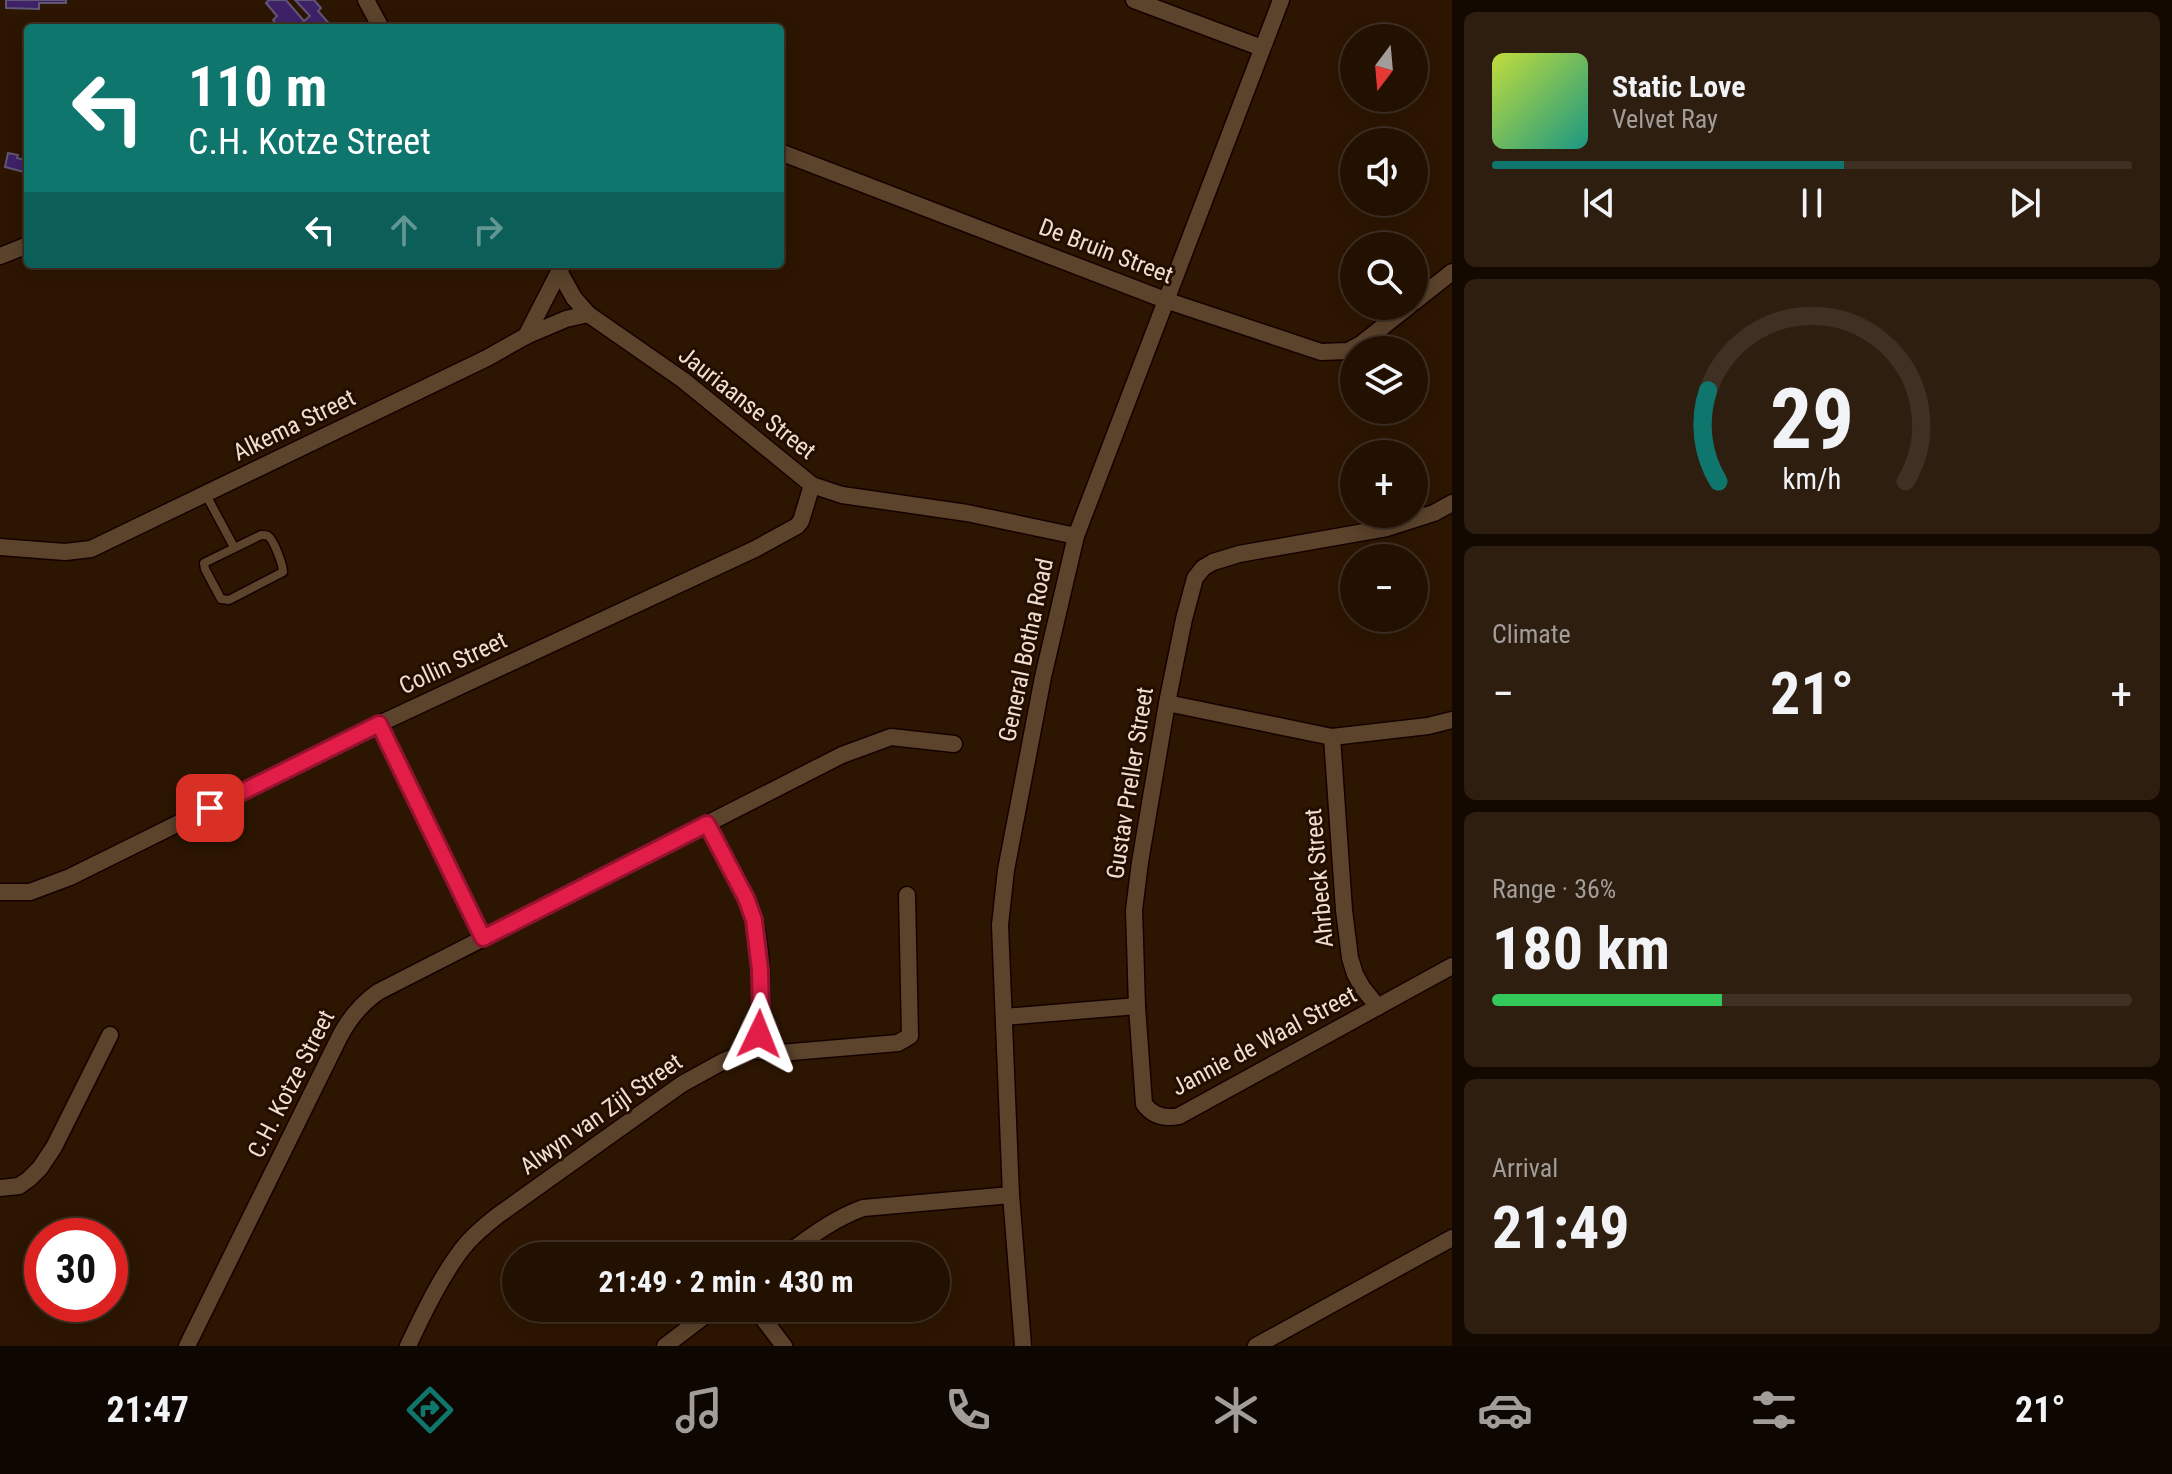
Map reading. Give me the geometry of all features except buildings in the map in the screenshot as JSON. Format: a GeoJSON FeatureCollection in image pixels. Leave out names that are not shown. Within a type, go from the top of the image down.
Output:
{"type":"FeatureCollection","features":[{"type":"Feature","properties":{"kind":"street"},"geometry":{"type":"LineString","coordinates":[[366,0],[379,24]]}},
{"type":"Feature","properties":{"kind":"street"},"geometry":{"type":"LineString","coordinates":[[1134,0],[1262,48]]}},
{"type":"Feature","properties":{"kind":"street","name":"General Botha Road"},"geometry":{"type":"LineString","coordinates":[[1023,1346],[1011,1195],[1000,925],[1006,870],[1043,677],[1076,536],[1281,0]]}},
{"type":"Feature","properties":{"kind":"street","name":"De Bruin Street"},"geometry":{"type":"LineString","coordinates":[[784,154],[1165,300],[1321,352],[1348,351],[1391,320]]}},
{"type":"Feature","properties":{"kind":"street"},"geometry":{"type":"LineString","coordinates":[[0,256],[24,247]]}},
{"type":"Feature","properties":{"kind":"street"},"geometry":{"type":"LineString","coordinates":[[526,336],[561,269]]}},
{"type":"Feature","properties":{"kind":"street","name":"Jauriaanse Street"},"geometry":{"type":"LineString","coordinates":[[561,269],[574,298],[588,314],[683,380],[812,485],[842,495],[967,513],[1076,536]]}},
{"type":"Feature","properties":{"kind":"street"},"geometry":{"type":"LineString","coordinates":[[1428,291],[1452,272]]}},
{"type":"Feature","properties":{"kind":"street"},"geometry":{"type":"LineString","coordinates":[[526,336],[566,319],[588,314]]}},
{"type":"Feature","properties":{"kind":"street","name":"Alkema Street"},"geometry":{"type":"LineString","coordinates":[[0,547],[65,552],[91,549],[487,358],[526,336]]}},
{"type":"Feature","properties":{"kind":"street","name":"Collin Street"},"geometry":{"type":"LineString","coordinates":[[0,892],[30,892],[49,887],[379,724],[790,532],[801,521],[812,485]]}},
{"type":"Feature","properties":{"kind":"street","name":"Gustav Preller Street"},"geometry":{"type":"LineString","coordinates":[[1137,1006],[1134,910],[1140,862],[1167,703],[1193,582],[1199,572],[1213,562],[1239,554],[1387,528],[1434,513],[1452,503]]}},
{"type":"Feature","properties":{"kind":"street"},"geometry":{"type":"LineString","coordinates":[[1167,703],[1332,737],[1452,720]]}},
{"type":"Feature","properties":{"kind":"street"},"geometry":{"type":"LineString","coordinates":[[379,724],[483,938]]}},
{"type":"Feature","properties":{"kind":"street","name":"C.H. Kotze Street"},"geometry":{"type":"LineString","coordinates":[[187,1346],[347,1022],[366,1000],[842,755],[891,737],[954,744]]}},
{"type":"Feature","properties":{"kind":"street","name":"Ahrbeck Street"},"geometry":{"type":"LineString","coordinates":[[1332,737],[1350,958],[1362,987],[1378,1007]]}},
{"type":"Feature","properties":{"kind":"street"},"geometry":{"type":"LineString","coordinates":[[707,824],[746,898],[756,930],[761,1016],[759,1034],[751,1050],[780,1053],[898,1043],[910,1036],[907,895]]}},
{"type":"Feature","properties":{"kind":"street","name":"Jannie de Waal Street"},"geometry":{"type":"LineString","coordinates":[[1137,1006],[1144,1104],[1157,1116],[1170,1118],[1179,1116],[1452,966]]}},
{"type":"Feature","properties":{"kind":"street"},"geometry":{"type":"LineString","coordinates":[[1004,1017],[1137,1006]]}},
{"type":"Feature","properties":{"kind":"street"},"geometry":{"type":"LineString","coordinates":[[0,1188],[19,1186],[40,1168],[54,1147],[110,1035]]}},
{"type":"Feature","properties":{"kind":"street","name":"Alwyn van Zijl Street"},"geometry":{"type":"LineString","coordinates":[[408,1346],[449,1269],[466,1243],[476,1234],[682,1084],[751,1050]]}},
{"type":"Feature","properties":{"kind":"street"},"geometry":{"type":"LineString","coordinates":[[803,1242],[828,1224],[863,1208],[1011,1195]]}},
{"type":"Feature","properties":{"kind":"street"},"geometry":{"type":"LineString","coordinates":[[1256,1346],[1452,1238]]}},
{"type":"Feature","properties":{"kind":"street"},"geometry":{"type":"LineString","coordinates":[[665,1346],[697,1322]]}},
{"type":"Feature","properties":{"kind":"street"},"geometry":{"type":"LineString","coordinates":[[766,1322],[784,1346]]}},
{"type":"Feature","properties":{"kind":"lane"},"geometry":{"type":"LineString","coordinates":[[206,495],[234,547]]}},
{"type":"Feature","properties":{"kind":"lane"},"geometry":{"type":"LineString","coordinates":[[261,535],[268,536],[283,564],[283,572],[224,600],[204,565],[234,547],[261,535]]}},
{"type":"Feature","properties":{"kind":"route"},"geometry":{"type":"LineString","coordinates":[[210,808],[379,724],[483,938],[707,824],[746,898],[754,920],[760,970],[759,1034]]}}]}
